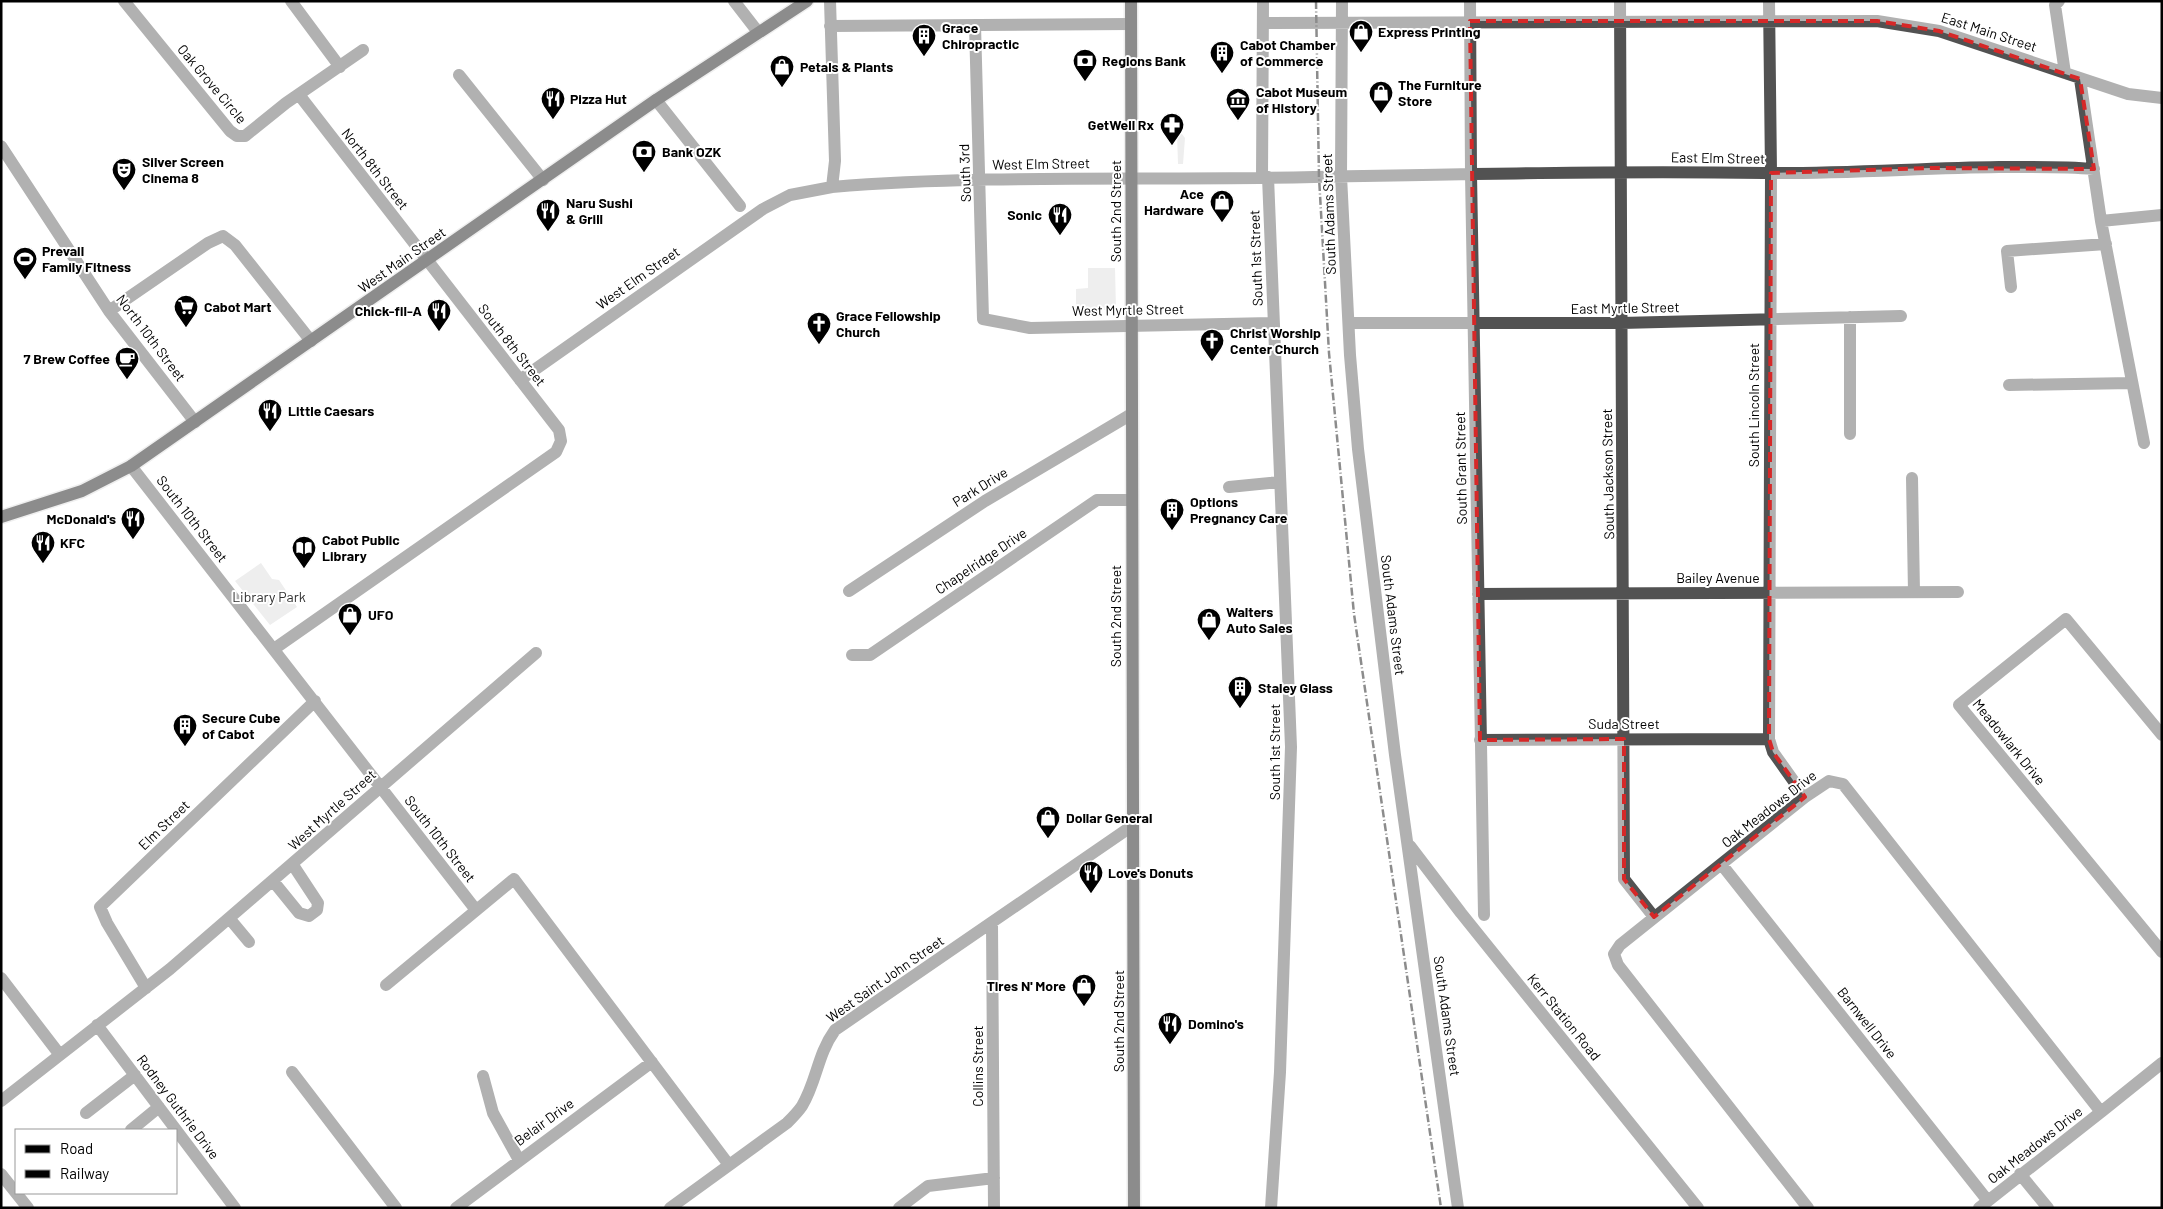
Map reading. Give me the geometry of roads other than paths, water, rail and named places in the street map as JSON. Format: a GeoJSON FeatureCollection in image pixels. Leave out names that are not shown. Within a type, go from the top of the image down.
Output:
{"type":"FeatureCollection","features":[{"type":"Feature","properties":{"kind":"main road","name":"West Main Street"},"geometry":{"type":"LineString","coordinates":[[1,517],[82,491],[131,466],[656,100],[807,1]]}},
{"type":"Feature","properties":{"kind":"main road","name":"South 2nd Street"},"geometry":{"type":"LineString","coordinates":[[1131,1],[1130,415],[1135,1020],[1134,1208]]}},
{"type":"Feature","properties":{"kind":"street","name":"Oak Grove Circle"},"geometry":{"type":"LineString","coordinates":[[124,1],[236,136],[245,136],[286,103],[300,96],[363,50]]}},
{"type":"Feature","properties":{"kind":"street"},"geometry":{"type":"LineString","coordinates":[[291,1],[340,67]]}},
{"type":"Feature","properties":{"kind":"street"},"geometry":{"type":"LineString","coordinates":[[734,1],[758,32]]}},
{"type":"Feature","properties":{"kind":"street"},"geometry":{"type":"LineString","coordinates":[[830,1],[835,160],[832,181]]}},
{"type":"Feature","properties":{"kind":"street","name":"South 1st Street"},"geometry":{"type":"LineString","coordinates":[[1263,1],[1265,177],[1278,404],[1279,482],[1291,747],[1281,1044],[1271,1207]]}},
{"type":"Feature","properties":{"kind":"street","name":"South Adams Street"},"geometry":{"type":"LineString","coordinates":[[1342,1],[1341,176],[1353,387],[1368,534],[1458,1208]]}},
{"type":"Feature","properties":{"kind":"street","name":"South Grant Street"},"geometry":{"type":"LineString","coordinates":[[1470,1],[1473,324],[1484,915]]}},
{"type":"Feature","properties":{"kind":"street","name":"South Jackson Street"},"geometry":{"type":"LineString","coordinates":[[1620,1],[1621,323],[1625,593],[1624,879],[1654,917]]}},
{"type":"Feature","properties":{"kind":"street","name":"South Lincoln Street"},"geometry":{"type":"LineString","coordinates":[[1770,1],[1768,739],[1773,752],[1805,797]]}},
{"type":"Feature","properties":{"kind":"street"},"geometry":{"type":"LineString","coordinates":[[2059,1],[2055,5],[2065,73]]}},
{"type":"Feature","properties":{"kind":"street","name":"East Main Street"},"geometry":{"type":"LineString","coordinates":[[1263,23],[1621,20],[1877,21],[1939,31],[2128,94],[2162,98]]}},
{"type":"Feature","properties":{"kind":"street"},"geometry":{"type":"LineString","coordinates":[[830,26],[1131,24]]}},
{"type":"Feature","properties":{"kind":"street","name":"South 3rd"},"geometry":{"type":"LineString","coordinates":[[975,25],[984,319]]}},
{"type":"Feature","properties":{"kind":"street"},"geometry":{"type":"LineString","coordinates":[[459,76],[543,180]]}},
{"type":"Feature","properties":{"kind":"street"},"geometry":{"type":"LineString","coordinates":[[2080,79],[2100,221],[2144,443]]}},
{"type":"Feature","properties":{"kind":"street","name":"North 8th Street"},"geometry":{"type":"LineString","coordinates":[[300,96],[427,261]]}},
{"type":"Feature","properties":{"kind":"street"},"geometry":{"type":"LineString","coordinates":[[656,100],[740,206]]}},
{"type":"Feature","properties":{"kind":"street","name":"North 10th Street"},"geometry":{"type":"LineString","coordinates":[[1,146],[109,311],[195,422]]}},
{"type":"Feature","properties":{"kind":"street","name":"East Elm Street"},"geometry":{"type":"LineString","coordinates":[[1341,176],[1621,171],[1771,173],[2067,166],[2094,169]]}},
{"type":"Feature","properties":{"kind":"street","name":"West Elm Street"},"geometry":{"type":"LineString","coordinates":[[520,380],[755,214],[790,196],[832,181],[1341,176]]}},
{"type":"Feature","properties":{"kind":"street"},"geometry":{"type":"LineString","coordinates":[[2100,221],[2162,215]]}},
{"type":"Feature","properties":{"kind":"street"},"geometry":{"type":"LineString","coordinates":[[109,311],[208,243],[223,236],[235,245],[311,341]]}},
{"type":"Feature","properties":{"kind":"street"},"geometry":{"type":"LineString","coordinates":[[2011,286],[2007,251],[2106,244]]}},
{"type":"Feature","properties":{"kind":"street","name":"South 8th Street"},"geometry":{"type":"LineString","coordinates":[[274,649],[556,452],[561,441],[559,430],[427,261]]}},
{"type":"Feature","properties":{"kind":"street","name":"East Myrtle Street"},"geometry":{"type":"LineString","coordinates":[[1349,323],[1621,323],[1770,321],[1901,316]]}},
{"type":"Feature","properties":{"kind":"street"},"geometry":{"type":"LineString","coordinates":[[1850,318],[1850,434]]}},
{"type":"Feature","properties":{"kind":"street","name":"West Myrtle Street"},"geometry":{"type":"LineString","coordinates":[[984,319],[1030,328],[1274,323]]}},
{"type":"Feature","properties":{"kind":"street"},"geometry":{"type":"LineString","coordinates":[[2008,385],[2132,383]]}},
{"type":"Feature","properties":{"kind":"street","name":"Park Drive"},"geometry":{"type":"LineString","coordinates":[[849,591],[985,501],[1130,415]]}},
{"type":"Feature","properties":{"kind":"street","name":"South 10th Street"},"geometry":{"type":"LineString","coordinates":[[131,466],[476,910]]}},
{"type":"Feature","properties":{"kind":"street"},"geometry":{"type":"LineString","coordinates":[[1912,478],[1914,592]]}},
{"type":"Feature","properties":{"kind":"street"},"geometry":{"type":"LineString","coordinates":[[1229,486],[1279,482]]}},
{"type":"Feature","properties":{"kind":"street","name":"Chapelridge Drive"},"geometry":{"type":"LineString","coordinates":[[852,655],[870,655],[1097,500],[1131,500]]}},
{"type":"Feature","properties":{"kind":"street","name":"Bailey Avenue"},"geometry":{"type":"LineString","coordinates":[[1478,594],[1958,592]]}},
{"type":"Feature","properties":{"kind":"street","name":"Meadowlark Drive"},"geometry":{"type":"LineString","coordinates":[[2162,735],[2066,619],[1959,705],[2162,952]]}},
{"type":"Feature","properties":{"kind":"street","name":"West Myrtle Street"},"geometry":{"type":"LineString","coordinates":[[1,1101],[146,988],[274,881],[536,653]]}},
{"type":"Feature","properties":{"kind":"street","name":"Elm Street"},"geometry":{"type":"LineString","coordinates":[[146,988],[106,923],[100,907],[315,701]]}},
{"type":"Feature","properties":{"kind":"street","name":"Suda Street"},"geometry":{"type":"LineString","coordinates":[[1480,740],[1768,739]]}},
{"type":"Feature","properties":{"kind":"street","name":"Oak Meadows Drive"},"geometry":{"type":"LineString","coordinates":[[1808,1208],[1618,965],[1614,954],[1620,945],[1654,917],[1722,865],[1805,797],[1830,781],[1843,784],[2102,1112],[1983,1204]]}},
{"type":"Feature","properties":{"kind":"street","name":"West Saint John Street"},"geometry":{"type":"LineString","coordinates":[[670,1208],[787,1123],[802,1107],[812,1084],[825,1044],[835,1030],[992,924],[1132,826]]}},
{"type":"Feature","properties":{"kind":"street","name":"Kerr Station Road"},"geometry":{"type":"LineString","coordinates":[[1408,844],[1455,906],[1698,1208]]}},
{"type":"Feature","properties":{"kind":"street"},"geometry":{"type":"LineString","coordinates":[[274,881],[299,913],[309,916],[317,910],[318,903],[293,865]]}},
{"type":"Feature","properties":{"kind":"street","name":"Barnwell Drive"},"geometry":{"type":"LineString","coordinates":[[1722,865],[1983,1204]]}},
{"type":"Feature","properties":{"kind":"street"},"geometry":{"type":"LineString","coordinates":[[386,986],[514,879],[729,1165]]}},
{"type":"Feature","properties":{"kind":"street"},"geometry":{"type":"LineString","coordinates":[[229,918],[249,942]]}},
{"type":"Feature","properties":{"kind":"street","name":"Collins Street"},"geometry":{"type":"LineString","coordinates":[[992,924],[994,1208]]}},
{"type":"Feature","properties":{"kind":"street"},"geometry":{"type":"LineString","coordinates":[[1,978],[60,1055]]}},
{"type":"Feature","properties":{"kind":"street","name":"Rodney Guthrie Drive"},"geometry":{"type":"LineString","coordinates":[[97,1025],[176,1129]]}},
{"type":"Feature","properties":{"kind":"street","name":"Belair Drive"},"geometry":{"type":"LineString","coordinates":[[456,1208],[652,1062]]}},
{"type":"Feature","properties":{"kind":"street"},"geometry":{"type":"LineString","coordinates":[[2102,1112],[2162,1063]]}},
{"type":"Feature","properties":{"kind":"street"},"geometry":{"type":"LineString","coordinates":[[292,1072],[396,1208]]}},
{"type":"Feature","properties":{"kind":"street"},"geometry":{"type":"LineString","coordinates":[[86,1113],[135,1076]]}},
{"type":"Feature","properties":{"kind":"street"},"geometry":{"type":"LineString","coordinates":[[483,1076],[494,1113],[519,1160]]}},
{"type":"Feature","properties":{"kind":"street"},"geometry":{"type":"LineString","coordinates":[[132,1129],[159,1107]]}},
{"type":"Feature","properties":{"kind":"street","name":"Rodney Guthrie Drive"},"geometry":{"type":"LineString","coordinates":[[178,1132],[235,1208]]}},
{"type":"Feature","properties":{"kind":"street"},"geometry":{"type":"LineString","coordinates":[[1,1174],[15,1192]]}},
{"type":"Feature","properties":{"kind":"street"},"geometry":{"type":"LineString","coordinates":[[2020,1174],[2048,1208]]}},
{"type":"Feature","properties":{"kind":"street"},"geometry":{"type":"LineString","coordinates":[[898,1208],[928,1186],[994,1178]]}},
{"type":"Feature","properties":{"kind":"street"},"geometry":{"type":"LineString","coordinates":[[17,1194],[28,1208]]}},
{"type":"Feature","properties":{"kind":"railway"},"geometry":{"type":"LineString","coordinates":[[1316,1],[1319,177],[1329,353],[1354,614],[1441,1208]]}},
{"type":"Feature","properties":{"kind":"place","name":"Express Printing"},"geometry":{"type":"Point","coordinates":[1361,53]}},
{"type":"Feature","properties":{"kind":"place","name":"Grace Chiropractic"},"geometry":{"type":"Point","coordinates":[924,57]}},
{"type":"Feature","properties":{"kind":"place","name":"Cabot Chamber of Commerce"},"geometry":{"type":"Point","coordinates":[1222,74]}},
{"type":"Feature","properties":{"kind":"place","name":"Regions Bank"},"geometry":{"type":"Point","coordinates":[1085,82]}},
{"type":"Feature","properties":{"kind":"place","name":"Petals & Plants"},"geometry":{"type":"Point","coordinates":[782,88]}},
{"type":"Feature","properties":{"kind":"place","name":"The Furniture Store"},"geometry":{"type":"Point","coordinates":[1381,114]}},
{"type":"Feature","properties":{"kind":"place","name":"Pizza Hut"},"geometry":{"type":"Point","coordinates":[553,120]}},
{"type":"Feature","properties":{"kind":"place","name":"Cabot Museum of History"},"geometry":{"type":"Point","coordinates":[1238,121]}},
{"type":"Feature","properties":{"kind":"place","name":"GetWell Rx"},"geometry":{"type":"Point","coordinates":[1172,146]}},
{"type":"Feature","properties":{"kind":"place","name":"Bank OZK"},"geometry":{"type":"Point","coordinates":[644,173]}},
{"type":"Feature","properties":{"kind":"place","name":"Silver Screen Cinema 8"},"geometry":{"type":"Point","coordinates":[124,191]}},
{"type":"Feature","properties":{"kind":"place","name":"Ace Hardware"},"geometry":{"type":"Point","coordinates":[1222,223]}},
{"type":"Feature","properties":{"kind":"place","name":"Naru Sushi & Grill"},"geometry":{"type":"Point","coordinates":[548,232]}},
{"type":"Feature","properties":{"kind":"place","name":"Sonic"},"geometry":{"type":"Point","coordinates":[1060,236]}},
{"type":"Feature","properties":{"kind":"place","name":"Prevail Family Fitness"},"geometry":{"type":"Point","coordinates":[25,280]}},
{"type":"Feature","properties":{"kind":"place","name":"Cabot Mart"},"geometry":{"type":"Point","coordinates":[186,328]}},
{"type":"Feature","properties":{"kind":"place","name":"Chick-fil-A"},"geometry":{"type":"Point","coordinates":[439,332]}},
{"type":"Feature","properties":{"kind":"place","name":"Grace Fellowship Church"},"geometry":{"type":"Point","coordinates":[819,345]}},
{"type":"Feature","properties":{"kind":"place","name":"Christ Worship Center Church"},"geometry":{"type":"Point","coordinates":[1212,362]}},
{"type":"Feature","properties":{"kind":"place","name":"7 Brew Coffee"},"geometry":{"type":"Point","coordinates":[127,380]}},
{"type":"Feature","properties":{"kind":"place","name":"Little Caesars"},"geometry":{"type":"Point","coordinates":[270,432]}},
{"type":"Feature","properties":{"kind":"place","name":"Options Pregnancy Care"},"geometry":{"type":"Point","coordinates":[1172,531]}},
{"type":"Feature","properties":{"kind":"place","name":"McDonald's"},"geometry":{"type":"Point","coordinates":[133,540]}},
{"type":"Feature","properties":{"kind":"place","name":"KFC"},"geometry":{"type":"Point","coordinates":[43,564]}},
{"type":"Feature","properties":{"kind":"place","name":"Cabot Public Library"},"geometry":{"type":"Point","coordinates":[304,569]}},
{"type":"Feature","properties":{"kind":"place","name":"UFO"},"geometry":{"type":"Point","coordinates":[350,636]}},
{"type":"Feature","properties":{"kind":"place","name":"Walters Auto Sales"},"geometry":{"type":"Point","coordinates":[1209,641]}},
{"type":"Feature","properties":{"kind":"place","name":"Staley Glass"},"geometry":{"type":"Point","coordinates":[1240,709]}},
{"type":"Feature","properties":{"kind":"place","name":"Secure Cube of Cabot"},"geometry":{"type":"Point","coordinates":[185,747]}},
{"type":"Feature","properties":{"kind":"place","name":"Dollar General"},"geometry":{"type":"Point","coordinates":[1048,839]}},
{"type":"Feature","properties":{"kind":"place","name":"Love's Donuts"},"geometry":{"type":"Point","coordinates":[1091,894]}},
{"type":"Feature","properties":{"kind":"place","name":"Tires N' More"},"geometry":{"type":"Point","coordinates":[1084,1007]}},
{"type":"Feature","properties":{"kind":"place","name":"Domino's"},"geometry":{"type":"Point","coordinates":[1170,1045]}},
{"type":"Feature","properties":{"kind":"park label","name":"Library Park"},"geometry":{"type":"Point","coordinates":[269,597]}}]}
